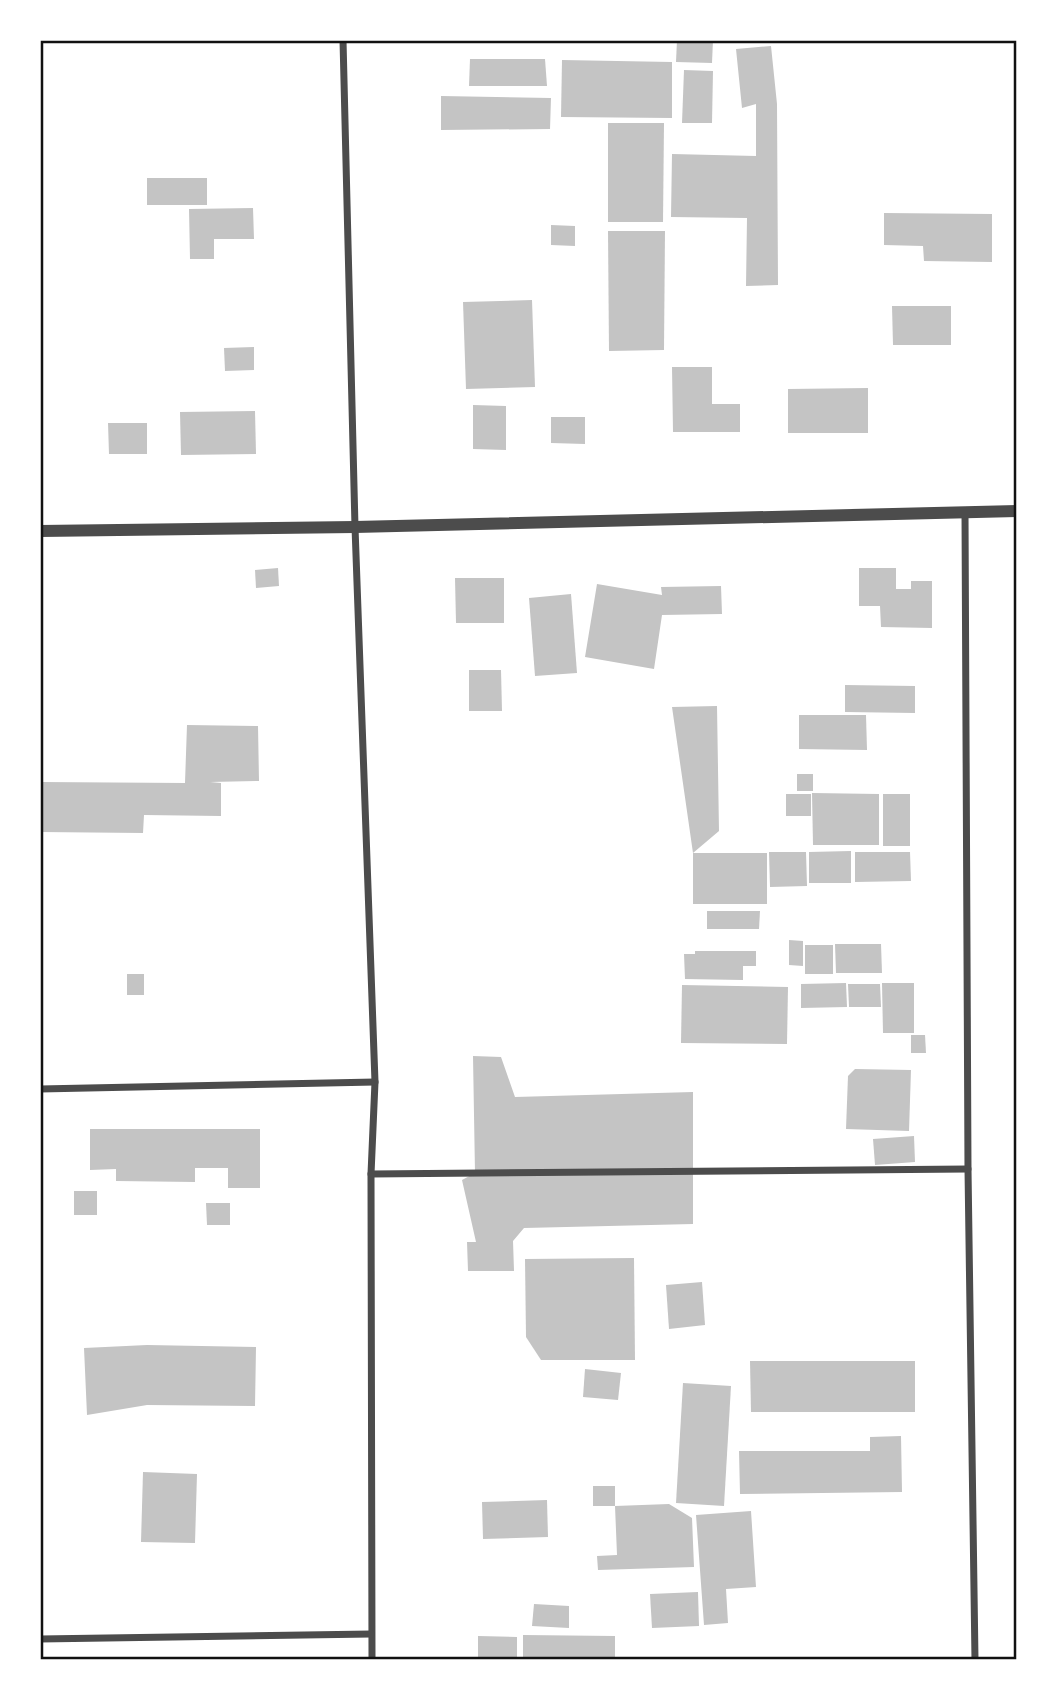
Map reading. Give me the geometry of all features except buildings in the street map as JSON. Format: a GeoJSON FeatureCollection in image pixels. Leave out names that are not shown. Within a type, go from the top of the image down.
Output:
{"type":"FeatureCollection","features":[{"type":"Feature","properties":{"kind":"street"},"geometry":{"type":"LineString","coordinates":[[343,40],[355,527],[375,1082],[371,1174],[372,1660]]}},
{"type":"Feature","properties":{"kind":"street"},"geometry":{"type":"LineString","coordinates":[[40,531],[355,527],[1017,511]]}},
{"type":"Feature","properties":{"kind":"street"},"geometry":{"type":"LineString","coordinates":[[965,512],[968,1169],[975,1660]]}},
{"type":"Feature","properties":{"kind":"street"},"geometry":{"type":"LineString","coordinates":[[40,1089],[375,1082]]}},
{"type":"Feature","properties":{"kind":"street"},"geometry":{"type":"LineString","coordinates":[[371,1174],[968,1169]]}},
{"type":"Feature","properties":{"kind":"street"},"geometry":{"type":"LineString","coordinates":[[40,1639],[371,1634]]}}]}
